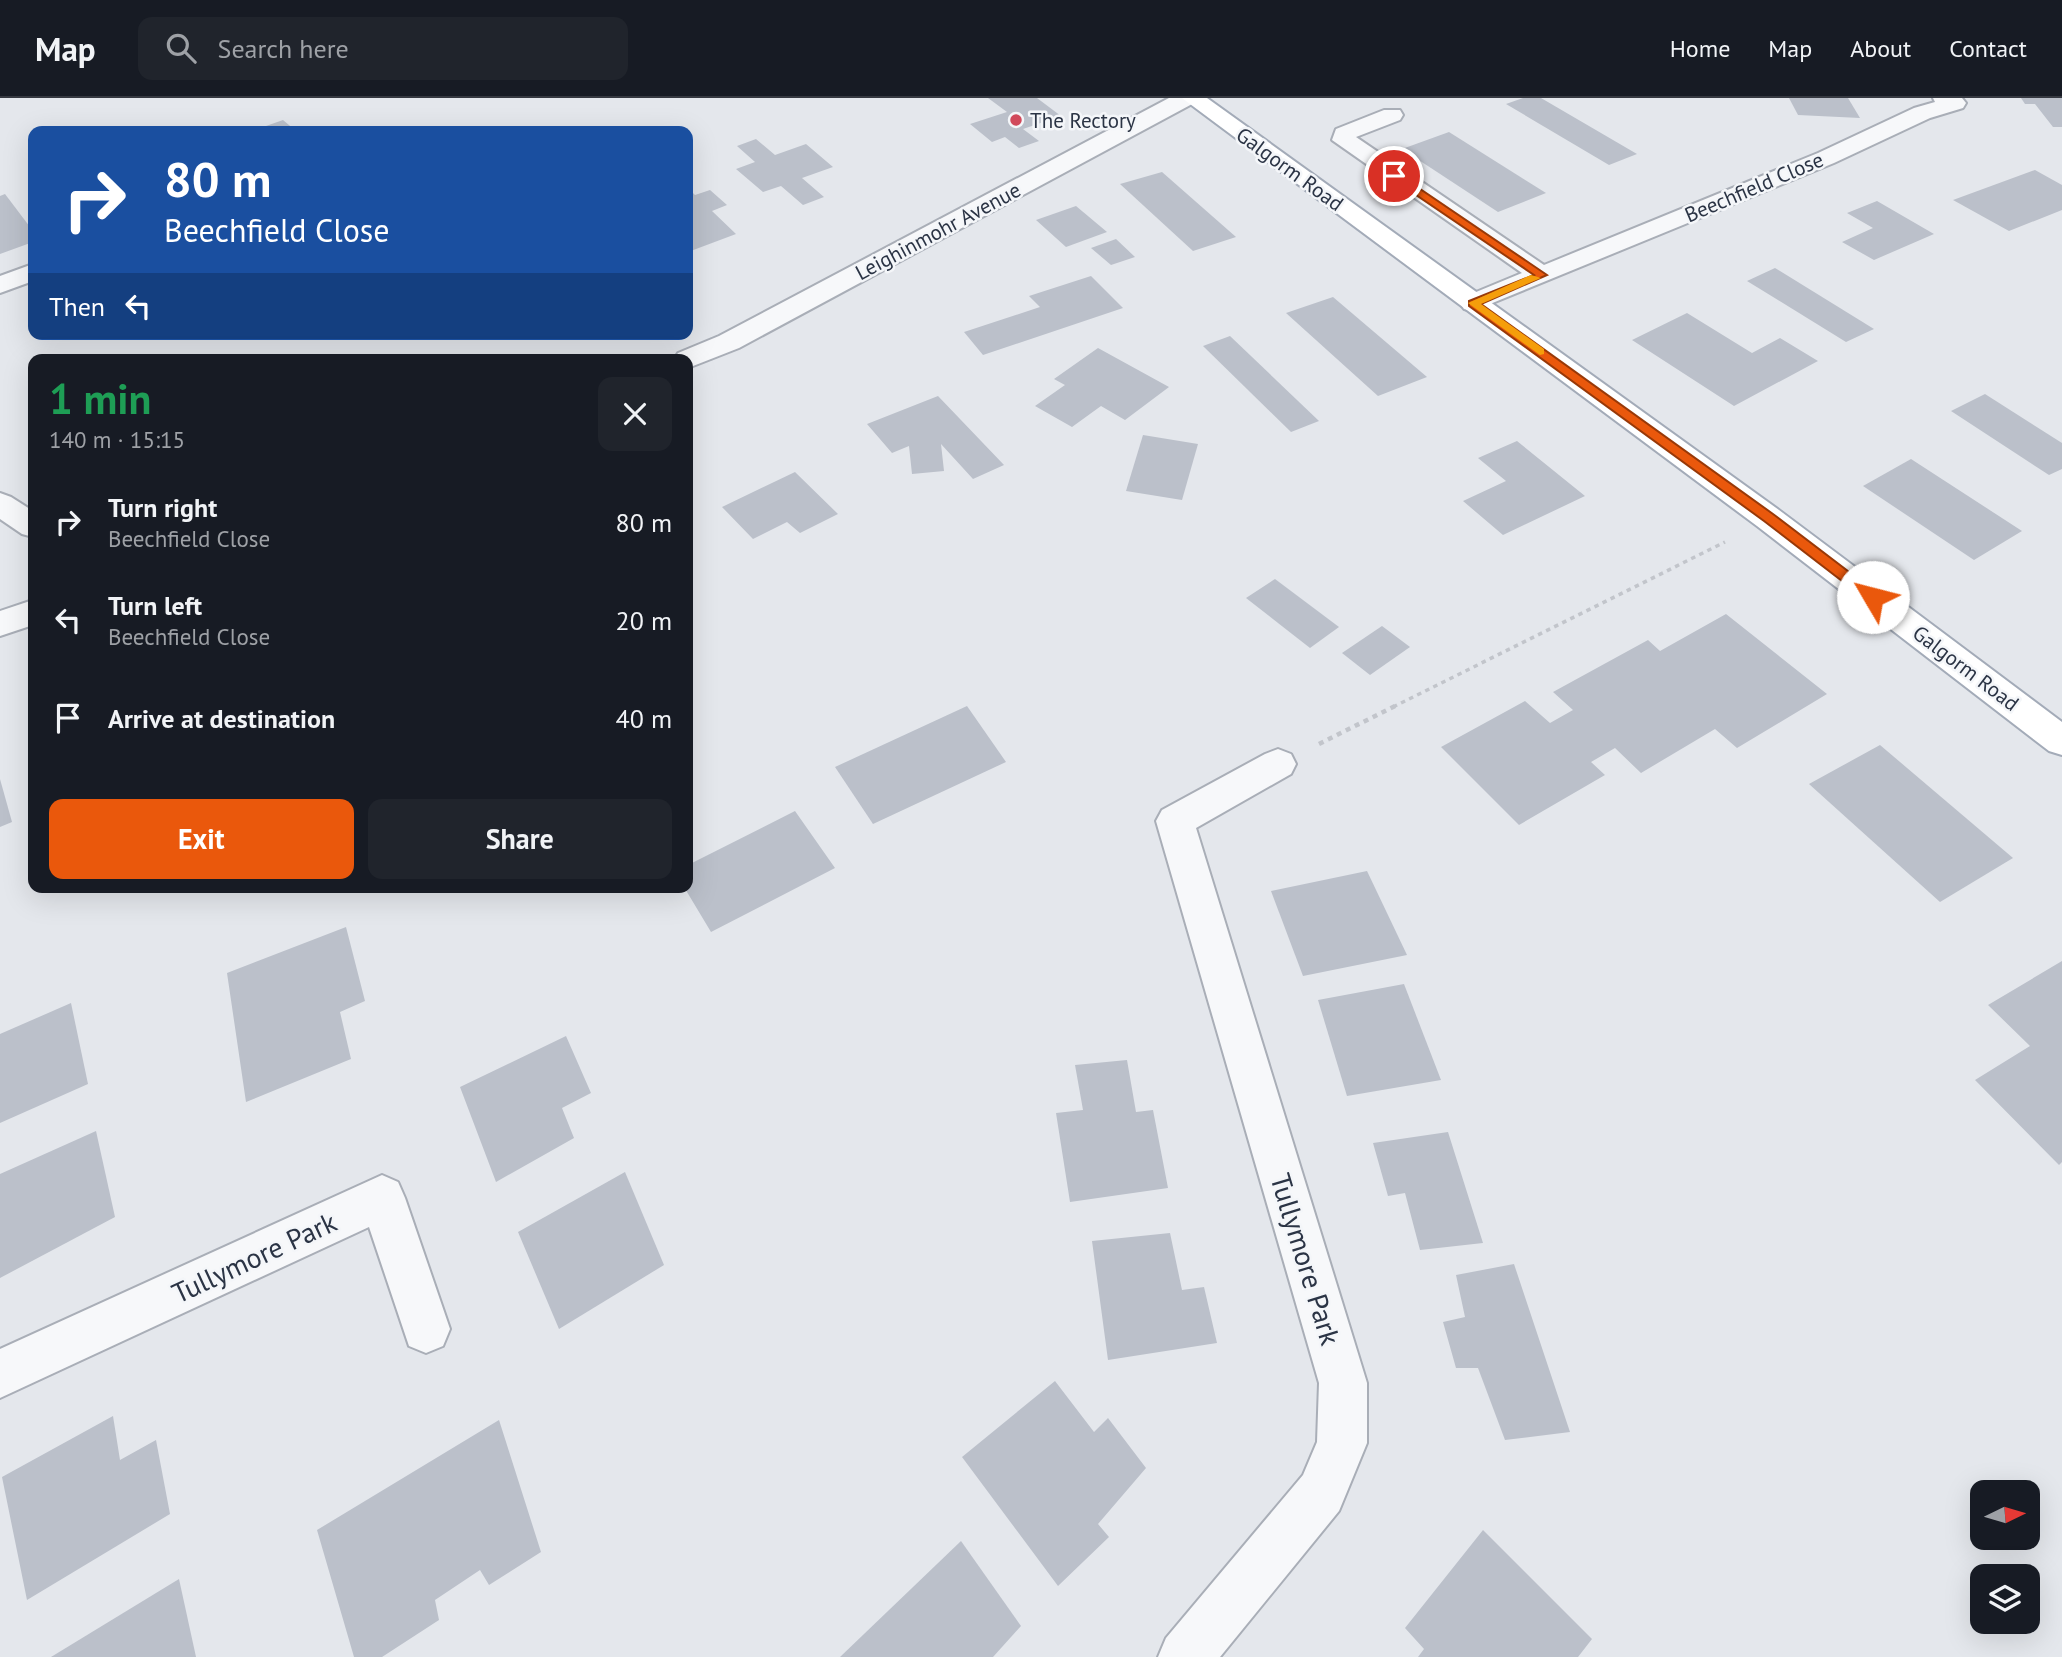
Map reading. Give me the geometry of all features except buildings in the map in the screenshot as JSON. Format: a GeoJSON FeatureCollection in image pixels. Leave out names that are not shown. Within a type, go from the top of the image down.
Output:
{"type":"FeatureCollection","features":[{"type":"Feature","properties":{"kind":"main road","name":"Galgorm Road"},"geometry":{"type":"LineString","coordinates":[[1193,98],[1768,517],[2062,741]]}},
{"type":"Feature","properties":{"kind":"street","name":"Leighinmohr Avenue"},"geometry":{"type":"LineString","coordinates":[[693,357],[729,342],[1186,98]]}},
{"type":"Feature","properties":{"kind":"street","name":"Beechfield Close"},"geometry":{"type":"LineString","coordinates":[[1473,303],[1826,158],[1922,113],[1955,103],[1944,98]]}},
{"type":"Feature","properties":{"kind":"street"},"geometry":{"type":"LineString","coordinates":[[1392,115],[1344,134],[1344,140],[1542,275]]}},
{"type":"Feature","properties":{"kind":"street"},"geometry":{"type":"LineString","coordinates":[[0,285],[28,274]]}},
{"type":"Feature","properties":{"kind":"street"},"geometry":{"type":"LineString","coordinates":[[0,504],[28,523]]}},
{"type":"Feature","properties":{"kind":"street"},"geometry":{"type":"LineString","coordinates":[[0,624],[28,614]]}},
{"type":"Feature","properties":{"kind":"street","name":"Tullymore Park"},"geometry":{"type":"LineString","coordinates":[[1185,1657],[1321,1493],[1342,1443],[1343,1383],[1175,821],[1278,764]]}},
{"type":"Feature","properties":{"kind":"street","name":"Tullymore Park"},"geometry":{"type":"LineString","coordinates":[[0,1374],[382,1198],[426,1329]]}},
{"type":"Feature","properties":{"kind":"path"},"geometry":{"type":"LineString","coordinates":[[1278,764],[1768,517]]}},
{"type":"Feature","properties":{"kind":"slow traffic"},"geometry":{"type":"LineString","coordinates":[[1535,278],[1473,303],[1540,352]]}},
{"type":"Feature","properties":{"kind":"place","name":"The Rectory"},"geometry":{"type":"Point","coordinates":[1016,120]}},
{"type":"Feature","properties":{"kind":"route"},"geometry":{"type":"LineString","coordinates":[[1394,176],[1542,275],[1473,303],[1768,517],[1873,597]]}}]}
